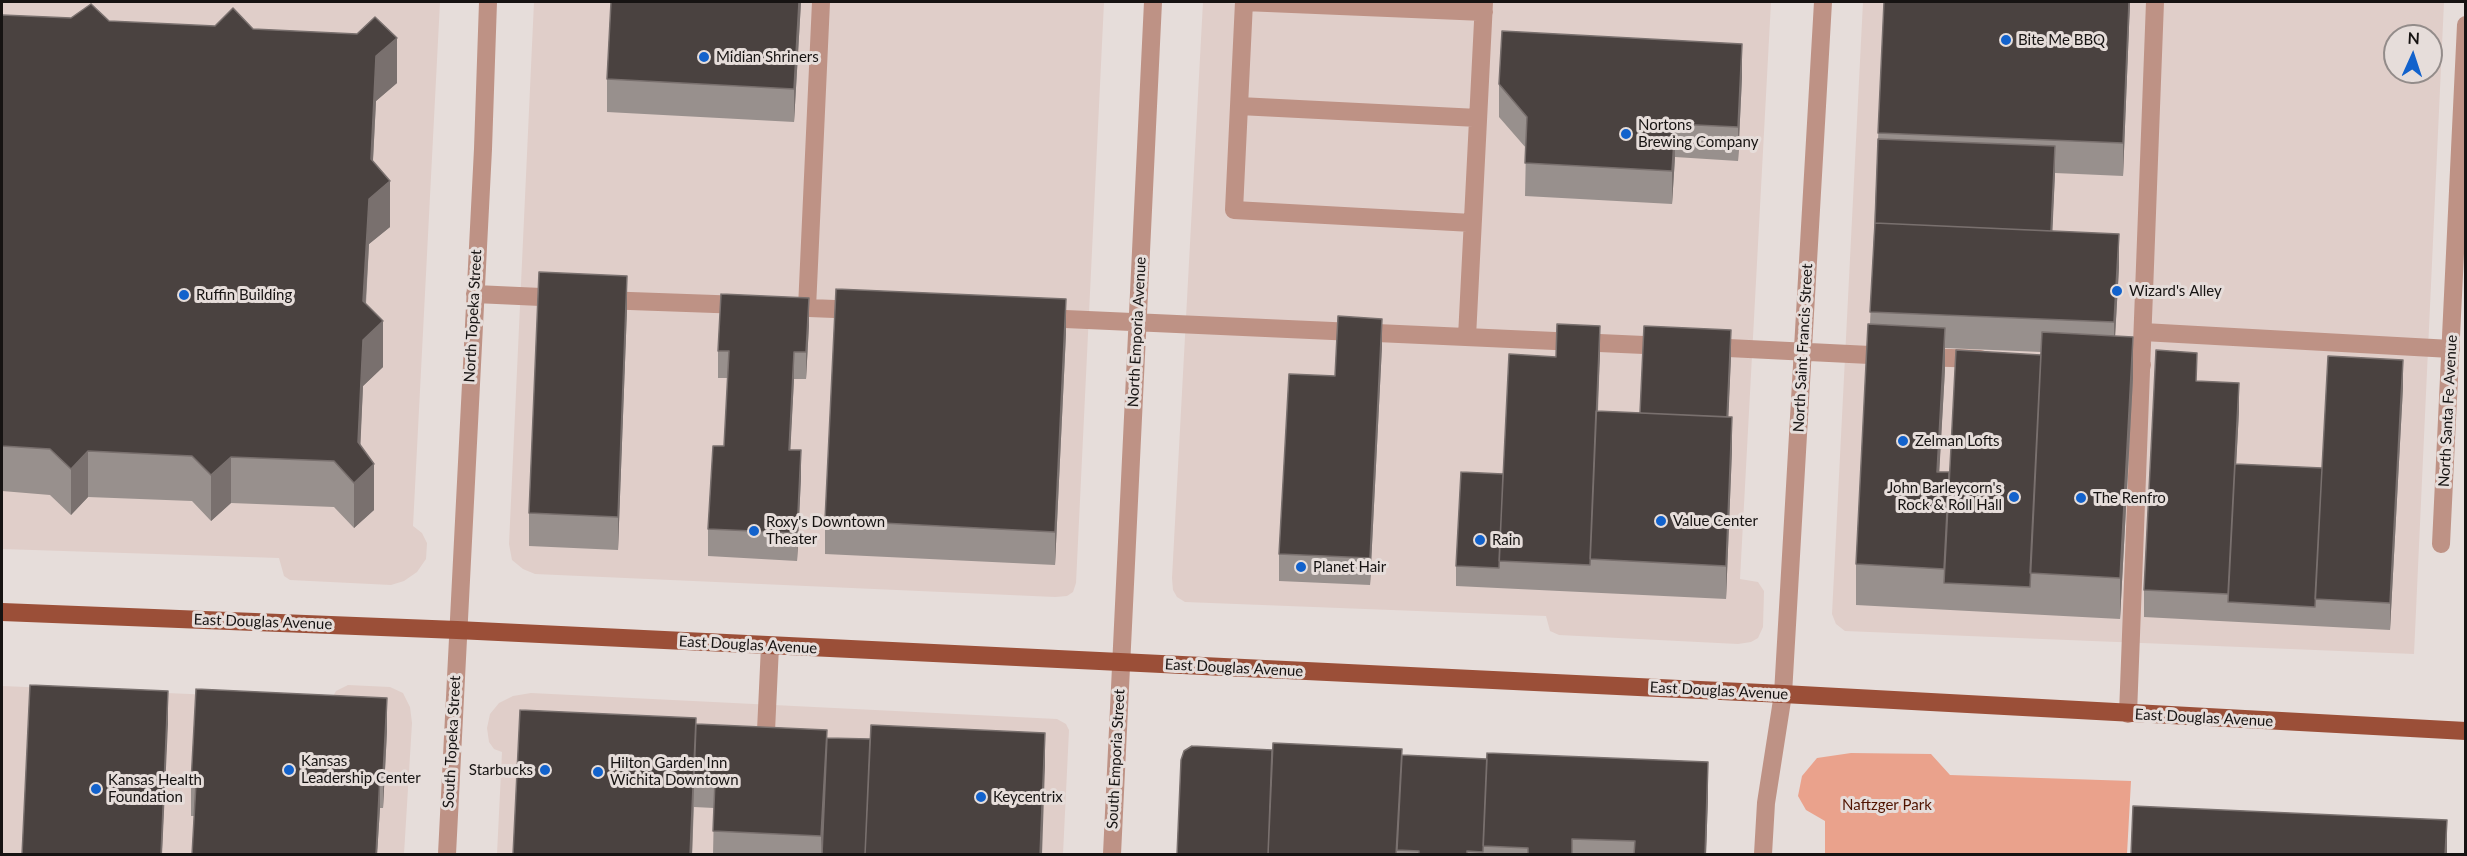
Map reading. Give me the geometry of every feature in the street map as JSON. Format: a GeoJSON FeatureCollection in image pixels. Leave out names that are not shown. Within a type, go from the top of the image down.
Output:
{"type":"FeatureCollection","features":[{"type":"Feature","properties":{"kind":"main road","name":"East Douglas Avenue"},"geometry":{"type":"LineString","coordinates":[[2,612],[457,630],[1783,694],[2466,731]]}},
{"type":"Feature","properties":{"kind":"street","name":"North Topeka Street"},"geometry":{"type":"LineString","coordinates":[[457,630],[488,2]]}},
{"type":"Feature","properties":{"kind":"street"},"geometry":{"type":"LineString","coordinates":[[807,308],[821,2]]}},
{"type":"Feature","properties":{"kind":"street","name":"North Emporia Avenue"},"geometry":{"type":"LineString","coordinates":[[1121,663],[1153,2]]}},
{"type":"Feature","properties":{"kind":"street"},"geometry":{"type":"LineString","coordinates":[[1467,337],[1484,7],[1244,2],[1234,210],[1472,223]]}},
{"type":"Feature","properties":{"kind":"street","name":"North Saint Francis Street"},"geometry":{"type":"LineString","coordinates":[[1763,855],[1766,803],[1783,694],[1823,2]]}},
{"type":"Feature","properties":{"kind":"street"},"geometry":{"type":"LineString","coordinates":[[2128,714],[2155,2]]}},
{"type":"Feature","properties":{"kind":"street","name":"North Santa Fe Avenue"},"geometry":{"type":"LineString","coordinates":[[2441,544],[2466,25]]}},
{"type":"Feature","properties":{"kind":"street"},"geometry":{"type":"LineString","coordinates":[[1239,106],[1478,118]]}},
{"type":"Feature","properties":{"kind":"street"},"geometry":{"type":"LineString","coordinates":[[475,294],[872,311]]}},
{"type":"Feature","properties":{"kind":"street"},"geometry":{"type":"LineString","coordinates":[[1021,317],[2001,360]]}},
{"type":"Feature","properties":{"kind":"street"},"geometry":{"type":"LineString","coordinates":[[2143,332],[2451,349]]}},
{"type":"Feature","properties":{"kind":"street"},"geometry":{"type":"LineString","coordinates":[[2095,363],[2142,365]]}},
{"type":"Feature","properties":{"kind":"street","name":"South Topeka Street"},"geometry":{"type":"LineString","coordinates":[[447,855],[457,630]]}},
{"type":"Feature","properties":{"kind":"street"},"geometry":{"type":"LineString","coordinates":[[765,754],[770,646]]}},
{"type":"Feature","properties":{"kind":"street","name":"South Emporia Street"},"geometry":{"type":"LineString","coordinates":[[1112,855],[1121,663]]}},
{"type":"Feature","properties":{"kind":"shaded area","name":"Ruffin Building"},"geometry":{"type":"Polygon","coordinates":[[[2,2],[440,2],[413,526],[422,533],[427,543],[426,559],[417,572],[404,581],[391,585],[290,580],[284,576],[279,558],[2,549],[2,2]]]}},
{"type":"Feature","properties":{"kind":"shaded area"},"geometry":{"type":"Polygon","coordinates":[[[534,2],[1104,2],[1076,583],[1073,592],[1067,596],[1055,597],[535,574],[523,569],[512,560],[509,544],[534,2]]]}},
{"type":"Feature","properties":{"kind":"shaded area"},"geometry":{"type":"Polygon","coordinates":[[[1203,2],[1473,14],[1474,2],[1771,2],[1740,579],[1758,582],[1764,591],[1763,627],[1758,638],[1751,642],[1738,644],[1559,635],[1550,631],[1546,616],[1185,602],[1177,597],[1173,590],[1172,578],[1203,2]]]}},
{"type":"Feature","properties":{"kind":"shaded area"},"geometry":{"type":"Polygon","coordinates":[[[1863,2],[2444,2],[2443,24],[2383,24],[2383,84],[2440,84],[2414,654],[1845,631],[1836,624],[1832,614],[1863,2]]]}},
{"type":"Feature","properties":{"kind":"shaded area"},"geometry":{"type":"Polygon","coordinates":[[[348,685],[390,687],[403,693],[410,707],[412,723],[404,854],[2,854],[2,686],[331,700],[336,691],[348,685]]]}},
{"type":"Feature","properties":{"kind":"shaded area"},"geometry":{"type":"Polygon","coordinates":[[[531,693],[1057,719],[1066,724],[1069,730],[1063,854],[497,854],[502,752],[494,749],[489,742],[487,728],[490,714],[499,703],[513,696],[531,693]]]}},
{"type":"Feature","properties":{"kind":"green space","name":"Naftzger Park"},"geometry":{"type":"Polygon","coordinates":[[[1851,753],[1931,754],[1950,775],[2131,781],[2127,854],[1825,854],[1825,821],[1806,810],[1798,796],[1802,776],[1817,758],[1851,753]]]}},
{"type":"Feature","properties":{"kind":"building","name":"Midian Shriners"},"geometry":{"type":"Polygon","coordinates":[[[611,2],[799,2],[794,89],[607,79],[611,2]]]}},
{"type":"Feature","properties":{"kind":"building"},"geometry":{"type":"Polygon","coordinates":[[[1884,2],[2129,2],[2123,143],[1878,133],[1884,2]]]}},
{"type":"Feature","properties":{"kind":"building","name":"Ruffin Building"},"geometry":{"type":"Polygon","coordinates":[[[91,4],[109,21],[215,26],[233,8],[253,29],[357,34],[375,17],[397,38],[376,56],[371,159],[390,181],[369,199],[363,301],[383,321],[363,340],[358,442],[374,464],[354,483],[334,461],[231,457],[211,475],[192,456],[88,451],[71,469],[50,449],[2,446],[2,15],[71,18],[91,4]]]}},
{"type":"Feature","properties":{"kind":"building","name":"Nortons Brewing Company"},"geometry":{"type":"Polygon","coordinates":[[[1502,31],[1742,44],[1738,127],[1675,124],[1672,171],[1525,163],[1527,117],[1499,84],[1502,31]]]}},
{"type":"Feature","properties":{"kind":"building"},"geometry":{"type":"Polygon","coordinates":[[[1878,139],[2055,146],[2051,231],[1875,223],[1878,139]]]}},
{"type":"Feature","properties":{"kind":"building"},"geometry":{"type":"Polygon","coordinates":[[[1875,223],[2119,234],[2114,322],[1870,312],[1875,223]]]}},
{"type":"Feature","properties":{"kind":"building"},"geometry":{"type":"Polygon","coordinates":[[[539,272],[627,276],[618,517],[529,513],[539,272]]]}},
{"type":"Feature","properties":{"kind":"building"},"geometry":{"type":"Polygon","coordinates":[[[836,289],[1066,299],[1055,532],[825,520],[836,289]]]}},
{"type":"Feature","properties":{"kind":"building"},"geometry":{"type":"Polygon","coordinates":[[[721,294],[809,298],[806,352],[794,352],[789,450],[801,450],[797,533],[708,529],[713,446],[724,446],[729,351],[718,351],[721,294]]]}},
{"type":"Feature","properties":{"kind":"building"},"geometry":{"type":"Polygon","coordinates":[[[1338,316],[1382,319],[1370,558],[1279,554],[1289,374],[1335,376],[1338,316]]]}},
{"type":"Feature","properties":{"kind":"building"},"geometry":{"type":"Polygon","coordinates":[[[1557,324],[1600,326],[1590,565],[1499,561],[1509,354],[1556,357],[1557,324]]]}},
{"type":"Feature","properties":{"kind":"building","name":"Zelman Lofts"},"geometry":{"type":"Polygon","coordinates":[[[1868,324],[1945,328],[1937,472],[1949,472],[1944,569],[1856,564],[1868,324]]]}},
{"type":"Feature","properties":{"kind":"building"},"geometry":{"type":"Polygon","coordinates":[[[1644,326],[1731,330],[1727,417],[1640,413],[1644,326]]]}},
{"type":"Feature","properties":{"kind":"building","name":"The Renfro"},"geometry":{"type":"Polygon","coordinates":[[[2042,332],[2133,337],[2120,578],[2030,573],[2042,332]]]}},
{"type":"Feature","properties":{"kind":"building"},"geometry":{"type":"Polygon","coordinates":[[[1956,350],[2041,355],[2030,587],[1944,583],[1956,350]]]}},
{"type":"Feature","properties":{"kind":"building"},"geometry":{"type":"Polygon","coordinates":[[[2156,350],[2197,353],[2196,381],[2239,383],[2228,594],[2144,590],[2156,350]]]}},
{"type":"Feature","properties":{"kind":"building"},"geometry":{"type":"Polygon","coordinates":[[[2328,356],[2403,360],[2390,603],[2315,599],[2328,356]]]}},
{"type":"Feature","properties":{"kind":"building","name":"Value Center"},"geometry":{"type":"Polygon","coordinates":[[[1596,411],[1732,417],[1726,566],[1590,559],[1596,411]]]}},
{"type":"Feature","properties":{"kind":"building"},"geometry":{"type":"Polygon","coordinates":[[[2235,464],[2322,468],[2315,607],[2228,602],[2235,464]]]}},
{"type":"Feature","properties":{"kind":"building","name":"Rain"},"geometry":{"type":"Polygon","coordinates":[[[1461,472],[1503,474],[1499,568],[1456,566],[1461,472]]]}},
{"type":"Feature","properties":{"kind":"building","name":"Kansas Health Foundation"},"geometry":{"type":"Polygon","coordinates":[[[30,685],[168,691],[161,855],[22,855],[30,685]]]}},
{"type":"Feature","properties":{"kind":"building","name":"Kansas Leadership Center"},"geometry":{"type":"Polygon","coordinates":[[[196,689],[387,698],[376,855],[192,855],[196,783],[191,783],[196,689]]]}},
{"type":"Feature","properties":{"kind":"building"},"geometry":{"type":"Polygon","coordinates":[[[520,710],[696,718],[690,855],[513,855],[520,710]]]}},
{"type":"Feature","properties":{"kind":"building"},"geometry":{"type":"Polygon","coordinates":[[[696,724],[827,730],[821,836],[713,831],[715,781],[694,780],[696,724]]]}},
{"type":"Feature","properties":{"kind":"building"},"geometry":{"type":"Polygon","coordinates":[[[871,725],[1045,733],[1040,855],[865,855],[871,725]]]}},
{"type":"Feature","properties":{"kind":"building"},"geometry":{"type":"Polygon","coordinates":[[[827,738],[870,739],[865,855],[822,855],[827,738]]]}},
{"type":"Feature","properties":{"kind":"building"},"geometry":{"type":"Polygon","coordinates":[[[1273,743],[1402,749],[1396,855],[1268,855],[1273,743]]]}},
{"type":"Feature","properties":{"kind":"building"},"geometry":{"type":"Polygon","coordinates":[[[1192,746],[1272,750],[1268,855],[1177,855],[1181,760],[1184,751],[1192,746]]]}},
{"type":"Feature","properties":{"kind":"building"},"geometry":{"type":"Polygon","coordinates":[[[1487,753],[1708,762],[1705,855],[1634,855],[1635,841],[1572,839],[1572,855],[1528,855],[1528,848],[1483,846],[1487,753]]]}},
{"type":"Feature","properties":{"kind":"building"},"geometry":{"type":"Polygon","coordinates":[[[1402,755],[1487,759],[1483,852],[1467,851],[1467,855],[1419,855],[1419,851],[1397,850],[1402,755]]]}},
{"type":"Feature","properties":{"kind":"building"},"geometry":{"type":"Polygon","coordinates":[[[2133,806],[2447,820],[2445,855],[2131,855],[2133,806]]]}},
{"type":"Feature","properties":{"kind":"place","name":"Bite Me BBQ"},"geometry":{"type":"Point","coordinates":[2006,40]}},
{"type":"Feature","properties":{"kind":"place","name":"Midian Shriners"},"geometry":{"type":"Point","coordinates":[704,57]}},
{"type":"Feature","properties":{"kind":"place","name":"Nortons Brewing Company"},"geometry":{"type":"Point","coordinates":[1626,134]}},
{"type":"Feature","properties":{"kind":"place","name":"Wizard's Alley"},"geometry":{"type":"Point","coordinates":[2117,291]}},
{"type":"Feature","properties":{"kind":"place","name":"Ruffin Building"},"geometry":{"type":"Point","coordinates":[184,295]}},
{"type":"Feature","properties":{"kind":"place","name":"Zelman Lofts"},"geometry":{"type":"Point","coordinates":[1903,441]}},
{"type":"Feature","properties":{"kind":"place","name":"John Barleycorn's Rock & Roll Hall"},"geometry":{"type":"Point","coordinates":[2014,497]}},
{"type":"Feature","properties":{"kind":"place","name":"The Renfro"},"geometry":{"type":"Point","coordinates":[2081,498]}},
{"type":"Feature","properties":{"kind":"place","name":"Value Center"},"geometry":{"type":"Point","coordinates":[1661,521]}},
{"type":"Feature","properties":{"kind":"place","name":"Roxy's Downtown Theater"},"geometry":{"type":"Point","coordinates":[754,531]}},
{"type":"Feature","properties":{"kind":"place","name":"Rain"},"geometry":{"type":"Point","coordinates":[1480,540]}},
{"type":"Feature","properties":{"kind":"place","name":"Planet Hair"},"geometry":{"type":"Point","coordinates":[1301,567]}},
{"type":"Feature","properties":{"kind":"place","name":"Kansas Leadership Center"},"geometry":{"type":"Point","coordinates":[289,770]}},
{"type":"Feature","properties":{"kind":"place","name":"Starbucks"},"geometry":{"type":"Point","coordinates":[545,770]}},
{"type":"Feature","properties":{"kind":"place","name":"Hilton Garden Inn Wichita Downtown"},"geometry":{"type":"Point","coordinates":[598,772]}},
{"type":"Feature","properties":{"kind":"place","name":"Kansas Health Foundation"},"geometry":{"type":"Point","coordinates":[96,789]}},
{"type":"Feature","properties":{"kind":"place","name":"Keycentrix"},"geometry":{"type":"Point","coordinates":[981,797]}}]}
